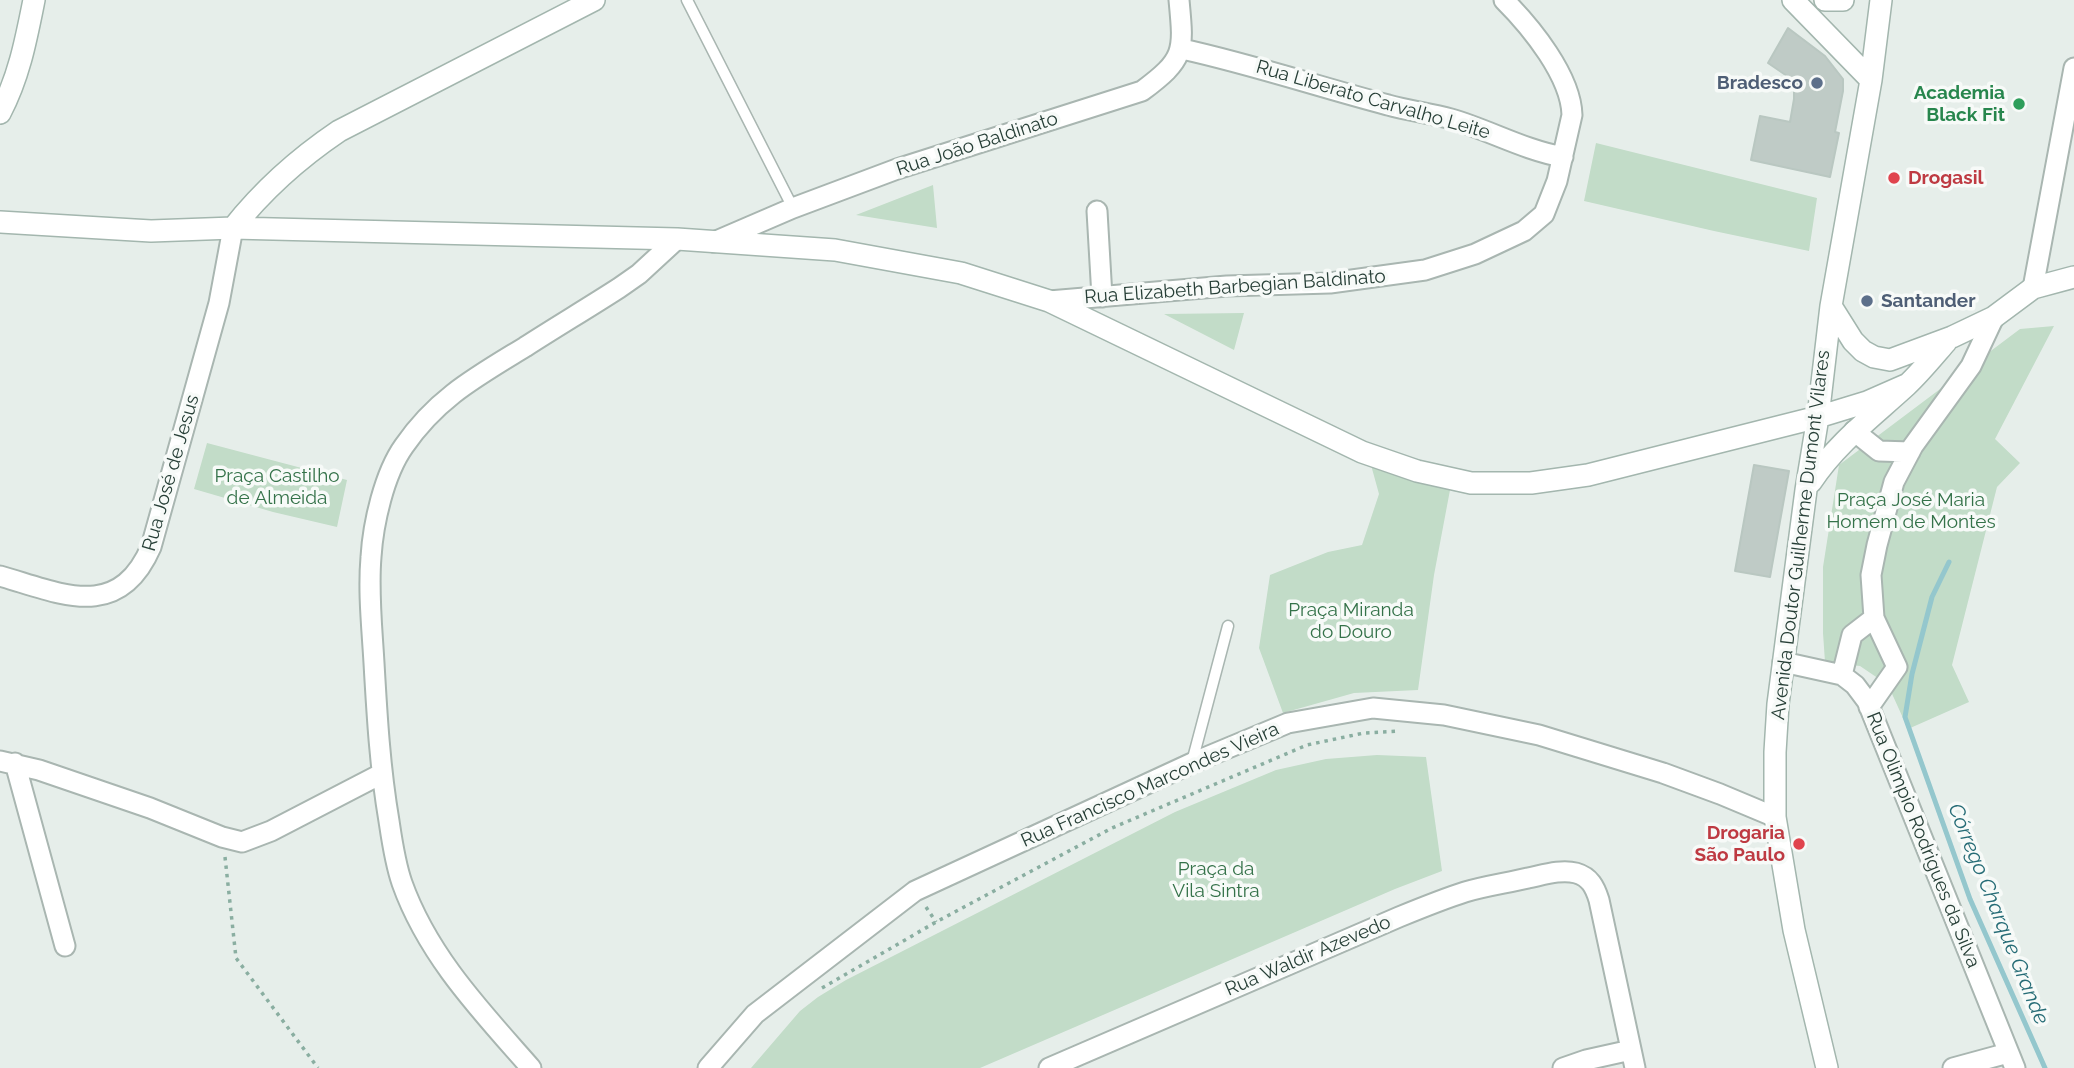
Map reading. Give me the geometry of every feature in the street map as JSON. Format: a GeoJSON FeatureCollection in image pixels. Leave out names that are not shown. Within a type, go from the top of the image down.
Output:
{"type":"FeatureCollection","features":[{"type":"Feature","properties":{"kind":"street"},"geometry":{"type":"LineString","coordinates":[[0,113],[12,90],[23,57],[34,0]]}},
{"type":"Feature","properties":{"kind":"street"},"geometry":{"type":"LineString","coordinates":[[233,228],[254,201],[312,149],[339,131],[594,0]]}},
{"type":"Feature","properties":{"kind":"street"},"geometry":{"type":"LineString","coordinates":[[1179,0],[1181,49]]}},
{"type":"Feature","properties":{"kind":"street","name":"Rua Elizabeth Barbegian Baldinato"},"geometry":{"type":"LineString","coordinates":[[1049,301],[1227,286],[1330,283],[1425,270],[1475,254],[1524,231],[1544,214],[1557,181],[1572,105],[1561,74],[1520,16],[1504,0]]}},
{"type":"Feature","properties":{"kind":"street"},"geometry":{"type":"LineString","coordinates":[[1793,0],[1871,79]]}},
{"type":"Feature","properties":{"kind":"street"},"geometry":{"type":"LineString","coordinates":[[1825,0],[1843,0]]}},
{"type":"Feature","properties":{"kind":"street","name":"Avenida Doutor Guilherme Dumont Vilares"},"geometry":{"type":"LineString","coordinates":[[1827,1068],[1794,930],[1775,817],[1775,752],[1783,663],[1831,306],[1871,79],[1881,0]]}},
{"type":"Feature","properties":{"kind":"street","name":"Rua João Baldinato"},"geometry":{"type":"LineString","coordinates":[[714,242],[793,208],[897,169],[1142,91],[1166,74],[1181,49]]}},
{"type":"Feature","properties":{"kind":"street","name":"Rua Liberato Carvalho Leite"},"geometry":{"type":"LineString","coordinates":[[1181,49],[1450,119],[1478,127],[1543,153],[1563,157]]}},
{"type":"Feature","properties":{"kind":"street"},"geometry":{"type":"LineString","coordinates":[[2033,288],[2074,68]]}},
{"type":"Feature","properties":{"kind":"street"},"geometry":{"type":"LineString","coordinates":[[1097,211],[1102,297]]}},
{"type":"Feature","properties":{"kind":"street"},"geometry":{"type":"LineString","coordinates":[[1,220],[151,231],[233,228],[677,239],[835,250],[961,273],[1049,301],[1362,452],[1417,471],[1471,483],[1531,483],[1588,475],[1818,417],[1867,402],[1908,384]]}},
{"type":"Feature","properties":{"kind":"street","name":"Rua José de Jesus"},"geometry":{"type":"LineString","coordinates":[[0,576],[61,593],[87,597],[103,595],[117,589],[131,579],[144,564],[219,303],[233,228]]}},
{"type":"Feature","properties":{"kind":"street"},"geometry":{"type":"LineString","coordinates":[[531,1068],[462,989],[438,956],[401,882],[381,774],[370,559],[376,518],[402,449],[433,410],[453,392],[480,374],[639,274],[677,239]]}},
{"type":"Feature","properties":{"kind":"street"},"geometry":{"type":"LineString","coordinates":[[1831,306],[1853,341],[1863,351],[1874,357],[1890,360],[1952,337],[1994,317],[2033,288],[2074,276]]}},
{"type":"Feature","properties":{"kind":"street"},"geometry":{"type":"LineString","coordinates":[[1869,707],[1898,667],[1874,618],[1871,575],[1895,482],[1910,452],[1971,366],[1994,317]]}},
{"type":"Feature","properties":{"kind":"street"},"geometry":{"type":"LineString","coordinates":[[1806,490],[1824,461],[1908,384],[1952,337]]}},
{"type":"Feature","properties":{"kind":"street"},"geometry":{"type":"LineString","coordinates":[[1854,431],[1879,451],[1910,452]]}},
{"type":"Feature","properties":{"kind":"street"},"geometry":{"type":"LineString","coordinates":[[1783,663],[1842,675],[1852,635],[1874,618]]}},
{"type":"Feature","properties":{"kind":"street","name":"Rua Olimpio Rodrigues da Silva"},"geometry":{"type":"LineString","coordinates":[[1842,675],[1855,685],[1869,707],[2012,1061]]}},
{"type":"Feature","properties":{"kind":"street","name":"Rua Francisco Marcondes Vieira"},"geometry":{"type":"LineString","coordinates":[[708,1068],[755,1014],[915,891],[1192,763],[1288,723],[1373,708],[1444,715],[1539,736],[1662,773],[1775,817]]}},
{"type":"Feature","properties":{"kind":"street"},"geometry":{"type":"LineString","coordinates":[[7,762],[46,772],[242,842],[271,831],[381,774]]}},
{"type":"Feature","properties":{"kind":"street"},"geometry":{"type":"LineString","coordinates":[[7,762],[65,946]]}},
{"type":"Feature","properties":{"kind":"street","name":"Rua Waldir Azevedo"},"geometry":{"type":"LineString","coordinates":[[1049,1068],[1444,900],[1466,892],[1550,874],[1576,873],[1588,878],[1599,900],[1633,1059]]}},
{"type":"Feature","properties":{"kind":"street"},"geometry":{"type":"LineString","coordinates":[[1563,1068],[1586,1060],[1633,1059]]}},
{"type":"Feature","properties":{"kind":"street"},"geometry":{"type":"LineString","coordinates":[[1953,1068],[2012,1061]]}},
{"type":"Feature","properties":{"kind":"lane"},"geometry":{"type":"LineString","coordinates":[[687,0],[793,208]]}},
{"type":"Feature","properties":{"kind":"lane"},"geometry":{"type":"LineString","coordinates":[[1192,763],[1227,626]]}},
{"type":"Feature","properties":{"kind":"path"},"geometry":{"type":"LineString","coordinates":[[820,989],[936,922],[1112,828],[1307,745],[1364,733],[1399,731]]}},
{"type":"Feature","properties":{"kind":"path"},"geometry":{"type":"LineString","coordinates":[[222,837],[236,958],[318,1068]]}},
{"type":"Feature","properties":{"kind":"green space"},"geometry":{"type":"Polygon","coordinates":[[[1596,143],[1817,198],[1809,251],[1584,201],[1596,143]]]}},
{"type":"Feature","properties":{"kind":"green space"},"geometry":{"type":"Polygon","coordinates":[[[933,185],[937,228],[856,215],[933,185]]]}},
{"type":"Feature","properties":{"kind":"green space"},"geometry":{"type":"Polygon","coordinates":[[[1244,313],[1234,350],[1164,314],[1244,313]]]}},
{"type":"Feature","properties":{"kind":"green space","name":"Praça José Maria Homem de Montes"},"geometry":{"type":"Polygon","coordinates":[[[2054,326],[1995,439],[2020,463],[1997,487],[1952,665],[1969,702],[1908,729],[1888,685],[1860,666],[1825,662],[1823,567],[1839,465],[2020,329],[2054,326]]]}},
{"type":"Feature","properties":{"kind":"green space","name":"Praça Castilho de Almeida"},"geometry":{"type":"Polygon","coordinates":[[[207,443],[347,480],[337,527],[194,489],[207,443]]]}},
{"type":"Feature","properties":{"kind":"green space","name":"Praça Miranda do Douro"},"geometry":{"type":"Polygon","coordinates":[[[1371,465],[1450,490],[1434,575],[1418,690],[1354,693],[1283,713],[1259,648],[1270,575],[1328,552],[1362,545],[1379,494],[1371,465]]]}},
{"type":"Feature","properties":{"kind":"green space","name":"Praça da Vila Sintra"},"geometry":{"type":"Polygon","coordinates":[[[1377,755],[1426,757],[1442,871],[980,1068],[751,1068],[800,1011],[846,980],[1175,812],[1276,770],[1326,759],[1377,755]]]}},
{"type":"Feature","properties":{"kind":"building"},"geometry":{"type":"Polygon","coordinates":[[[1788,28],[1825,56],[1843,79],[1835,132],[1839,133],[1830,177],[1751,160],[1760,116],[1790,122],[1794,87],[1787,76],[1768,63],[1788,28]]]}},
{"type":"Feature","properties":{"kind":"building"},"geometry":{"type":"Polygon","coordinates":[[[1754,465],[1789,471],[1770,577],[1735,571],[1754,465]]]}},
{"type":"Feature","properties":{"kind":"waterway","name":"Córrego Charque Grande"},"geometry":{"type":"LineString","coordinates":[[1949,562],[1932,597],[1912,674],[1905,717],[1970,899],[2045,1068]]}},
{"type":"Feature","properties":{"kind":"place","name":"Bradesco"},"geometry":{"type":"Point","coordinates":[1817,83]}},
{"type":"Feature","properties":{"kind":"place","name":"Academia Black Fit"},"geometry":{"type":"Point","coordinates":[2019,104]}},
{"type":"Feature","properties":{"kind":"place","name":"Drogasil"},"geometry":{"type":"Point","coordinates":[1894,178]}},
{"type":"Feature","properties":{"kind":"place","name":"Santander"},"geometry":{"type":"Point","coordinates":[1867,301]}},
{"type":"Feature","properties":{"kind":"place","name":"Drogaria São Paulo"},"geometry":{"type":"Point","coordinates":[1799,844]}}]}
